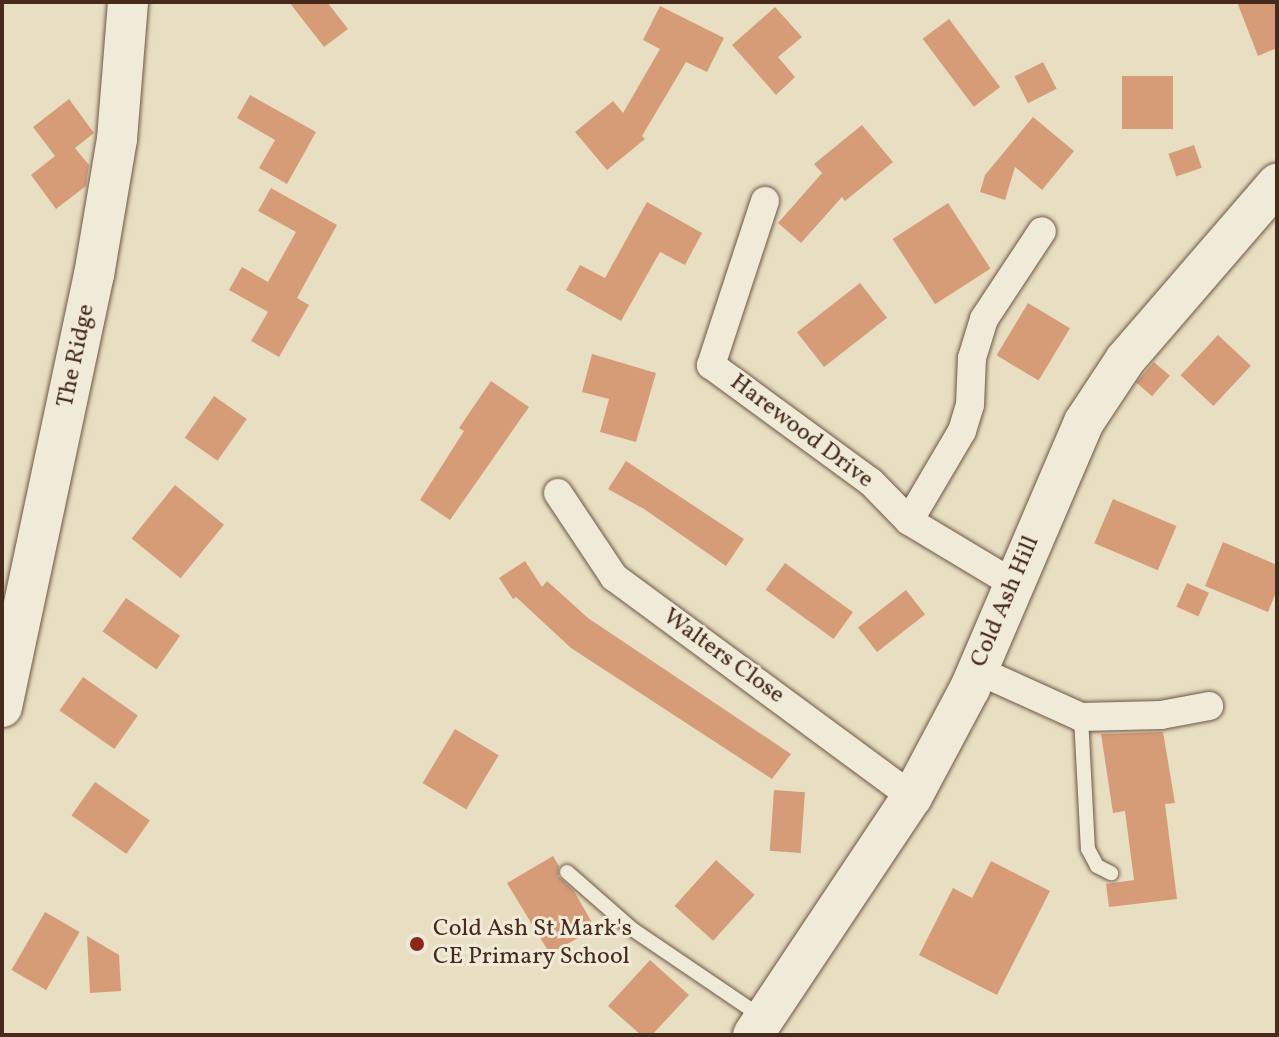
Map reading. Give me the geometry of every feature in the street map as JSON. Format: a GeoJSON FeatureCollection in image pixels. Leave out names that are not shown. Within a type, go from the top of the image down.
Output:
{"type":"FeatureCollection","features":[{"type":"Feature","properties":{"kind":"street","name":"The Ridge"},"geometry":{"type":"LineString","coordinates":[[2,707],[94,275],[117,139],[128,2]]}},
{"type":"Feature","properties":{"kind":"street","name":"Cold Ash Hill"},"geometry":{"type":"LineString","coordinates":[[759,1027],[912,797],[977,670],[1084,422],[1125,360],[1277,184]]}},
{"type":"Feature","properties":{"kind":"street","name":"Harewood Drive"},"geometry":{"type":"LineString","coordinates":[[765,201],[711,365],[871,482],[909,521],[1014,584]]}},
{"type":"Feature","properties":{"kind":"street"},"geometry":{"type":"LineString","coordinates":[[909,521],[962,431],[970,405],[972,358],[984,319],[1042,231]]}},
{"type":"Feature","properties":{"kind":"street","name":"Walters Close"},"geometry":{"type":"LineString","coordinates":[[558,493],[614,577],[912,797]]}},
{"type":"Feature","properties":{"kind":"street"},"geometry":{"type":"LineString","coordinates":[[977,670],[1081,717],[1161,715],[1209,706]]}},
{"type":"Feature","properties":{"kind":"lane"},"geometry":{"type":"LineString","coordinates":[[1081,717],[1088,849],[1097,866],[1111,873]]}},
{"type":"Feature","properties":{"kind":"lane"},"geometry":{"type":"LineString","coordinates":[[567,872],[632,929],[759,1027]]}},
{"type":"Feature","properties":{"kind":"building"},"geometry":{"type":"Polygon","coordinates":[[[289,2],[327,2],[348,29],[324,47],[289,2]]]}},
{"type":"Feature","properties":{"kind":"building"},"geometry":{"type":"Polygon","coordinates":[[[1237,2],[1277,2],[1277,48],[1258,56],[1237,2]]]}},
{"type":"Feature","properties":{"kind":"building"},"geometry":{"type":"Polygon","coordinates":[[[660,6],[724,38],[707,72],[686,62],[642,136],[645,139],[607,170],[575,132],[613,101],[623,113],[660,49],[643,40],[660,6]]]}},
{"type":"Feature","properties":{"kind":"building"},"geometry":{"type":"Polygon","coordinates":[[[775,7],[802,37],[778,57],[795,77],[776,95],[732,45],[775,7]]]}},
{"type":"Feature","properties":{"kind":"building"},"geometry":{"type":"Polygon","coordinates":[[[949,19],[1000,87],[974,107],[923,39],[949,19]]]}},
{"type":"Feature","properties":{"kind":"building"},"geometry":{"type":"Polygon","coordinates":[[[1043,62],[1057,89],[1028,103],[1014,77],[1043,62]]]}},
{"type":"Feature","properties":{"kind":"building"},"geometry":{"type":"Polygon","coordinates":[[[1122,76],[1173,76],[1173,129],[1122,129],[1122,76]]]}},
{"type":"Feature","properties":{"kind":"building"},"geometry":{"type":"Polygon","coordinates":[[[250,95],[316,132],[287,184],[259,168],[275,140],[237,118],[250,95]]]}},
{"type":"Feature","properties":{"kind":"building"},"geometry":{"type":"Polygon","coordinates":[[[69,99],[94,133],[75,148],[89,165],[86,186],[56,209],[31,175],[55,156],[33,127],[69,99]]]}},
{"type":"Feature","properties":{"kind":"building"},"geometry":{"type":"Polygon","coordinates":[[[1033,117],[1074,151],[1042,190],[1015,167],[1005,200],[980,192],[985,175],[1033,117]]]}},
{"type":"Feature","properties":{"kind":"building"},"geometry":{"type":"Polygon","coordinates":[[[862,125],[893,162],[845,201],[842,197],[801,243],[778,223],[822,173],[814,164],[862,125]]]}},
{"type":"Feature","properties":{"kind":"building"},"geometry":{"type":"Polygon","coordinates":[[[1194,145],[1202,168],[1176,176],[1168,154],[1194,145]]]}},
{"type":"Feature","properties":{"kind":"building"},"geometry":{"type":"Polygon","coordinates":[[[271,188],[337,225],[297,298],[309,305],[279,357],[251,341],[268,312],[229,290],[242,267],[268,282],[296,232],[258,211],[271,188]]]}},
{"type":"Feature","properties":{"kind":"building"},"geometry":{"type":"Polygon","coordinates":[[[647,202],[702,233],[685,265],[660,252],[621,321],[566,290],[580,265],[605,278],[647,202]]]}},
{"type":"Feature","properties":{"kind":"building"},"geometry":{"type":"Polygon","coordinates":[[[948,203],[990,268],[935,304],[893,239],[948,203]]]}},
{"type":"Feature","properties":{"kind":"building"},"geometry":{"type":"Polygon","coordinates":[[[860,283],[887,318],[824,367],[797,332],[860,283]]]}},
{"type":"Feature","properties":{"kind":"building"},"geometry":{"type":"Polygon","coordinates":[[[1028,303],[1070,328],[1039,381],[997,355],[1028,303]]]}},
{"type":"Feature","properties":{"kind":"building"},"geometry":{"type":"Polygon","coordinates":[[[1218,335],[1251,366],[1213,406],[1180,375],[1218,335]]]}},
{"type":"Feature","properties":{"kind":"building"},"geometry":{"type":"Polygon","coordinates":[[[592,354],[656,373],[636,442],[600,432],[609,399],[582,392],[592,354]]]}},
{"type":"Feature","properties":{"kind":"building"},"geometry":{"type":"Polygon","coordinates":[[[1154,362],[1170,376],[1152,396],[1136,382],[1154,362]]]}},
{"type":"Feature","properties":{"kind":"building"},"geometry":{"type":"Polygon","coordinates":[[[491,381],[529,407],[450,520],[420,500],[464,431],[459,428],[491,381]]]}},
{"type":"Feature","properties":{"kind":"building"},"geometry":{"type":"Polygon","coordinates":[[[214,396],[247,419],[218,461],[185,438],[214,396]]]}},
{"type":"Feature","properties":{"kind":"building"},"geometry":{"type":"Polygon","coordinates":[[[626,461],[744,539],[726,566],[644,509],[608,489],[626,461]]]}},
{"type":"Feature","properties":{"kind":"building"},"geometry":{"type":"Polygon","coordinates":[[[175,485],[224,525],[181,578],[132,539],[175,485]]]}},
{"type":"Feature","properties":{"kind":"building"},"geometry":{"type":"Polygon","coordinates":[[[1113,499],[1177,526],[1158,570],[1094,543],[1113,499]]]}},
{"type":"Feature","properties":{"kind":"building"},"geometry":{"type":"Polygon","coordinates":[[[1223,542],[1277,565],[1277,590],[1268,612],[1205,586],[1223,542]]]}},
{"type":"Feature","properties":{"kind":"building"},"geometry":{"type":"Polygon","coordinates":[[[525,561],[542,587],[547,581],[588,618],[791,754],[772,779],[571,648],[516,597],[513,599],[499,578],[525,561]]]}},
{"type":"Feature","properties":{"kind":"building"},"geometry":{"type":"Polygon","coordinates":[[[785,563],[853,612],[834,639],[766,590],[785,563]]]}},
{"type":"Feature","properties":{"kind":"building"},"geometry":{"type":"Polygon","coordinates":[[[1187,583],[1209,593],[1198,617],[1176,607],[1187,583]]]}},
{"type":"Feature","properties":{"kind":"building"},"geometry":{"type":"Polygon","coordinates":[[[906,590],[925,614],[877,652],[858,628],[906,590]]]}},
{"type":"Feature","properties":{"kind":"building"},"geometry":{"type":"Polygon","coordinates":[[[126,598],[180,636],[157,669],[102,632],[126,598]]]}},
{"type":"Feature","properties":{"kind":"building"},"geometry":{"type":"Polygon","coordinates":[[[83,677],[138,715],[114,749],[59,711],[83,677]]]}},
{"type":"Feature","properties":{"kind":"building"},"geometry":{"type":"Polygon","coordinates":[[[455,729],[499,755],[466,809],[423,783],[455,729]]]}},
{"type":"Feature","properties":{"kind":"building"},"geometry":{"type":"Polygon","coordinates":[[[1163,732],[1175,803],[1165,804],[1177,899],[1109,907],[1106,884],[1134,880],[1125,811],[1113,813],[1101,734],[1163,732]]]}},
{"type":"Feature","properties":{"kind":"building"},"geometry":{"type":"Polygon","coordinates":[[[95,782],[150,820],[126,854],[71,816],[95,782]]]}},
{"type":"Feature","properties":{"kind":"building"},"geometry":{"type":"Polygon","coordinates":[[[774,790],[805,792],[801,853],[770,851],[774,790]]]}},
{"type":"Feature","properties":{"kind":"building"},"geometry":{"type":"Polygon","coordinates":[[[553,856],[559,866],[558,876],[574,891],[595,928],[550,954],[507,883],[553,856]]]}},
{"type":"Feature","properties":{"kind":"building"},"geometry":{"type":"Polygon","coordinates":[[[716,860],[755,895],[713,941],[675,906],[716,860]]]}},
{"type":"Feature","properties":{"kind":"building"},"geometry":{"type":"Polygon","coordinates":[[[991,861],[1050,891],[997,995],[919,955],[953,888],[972,898],[991,861]]]}},
{"type":"Feature","properties":{"kind":"building"},"geometry":{"type":"Polygon","coordinates":[[[45,912],[80,932],[46,990],[12,970],[45,912]]]}},
{"type":"Feature","properties":{"kind":"building"},"geometry":{"type":"Polygon","coordinates":[[[87,936],[119,955],[121,991],[90,993],[87,936]]]}},
{"type":"Feature","properties":{"kind":"building"},"geometry":{"type":"Polygon","coordinates":[[[650,960],[689,995],[652,1035],[641,1035],[608,1006],[650,960]]]}},
{"type":"Feature","properties":{"kind":"place","name":"Cold Ash St Mark's CE Primary School"},"geometry":{"type":"Point","coordinates":[417,944]}}]}
